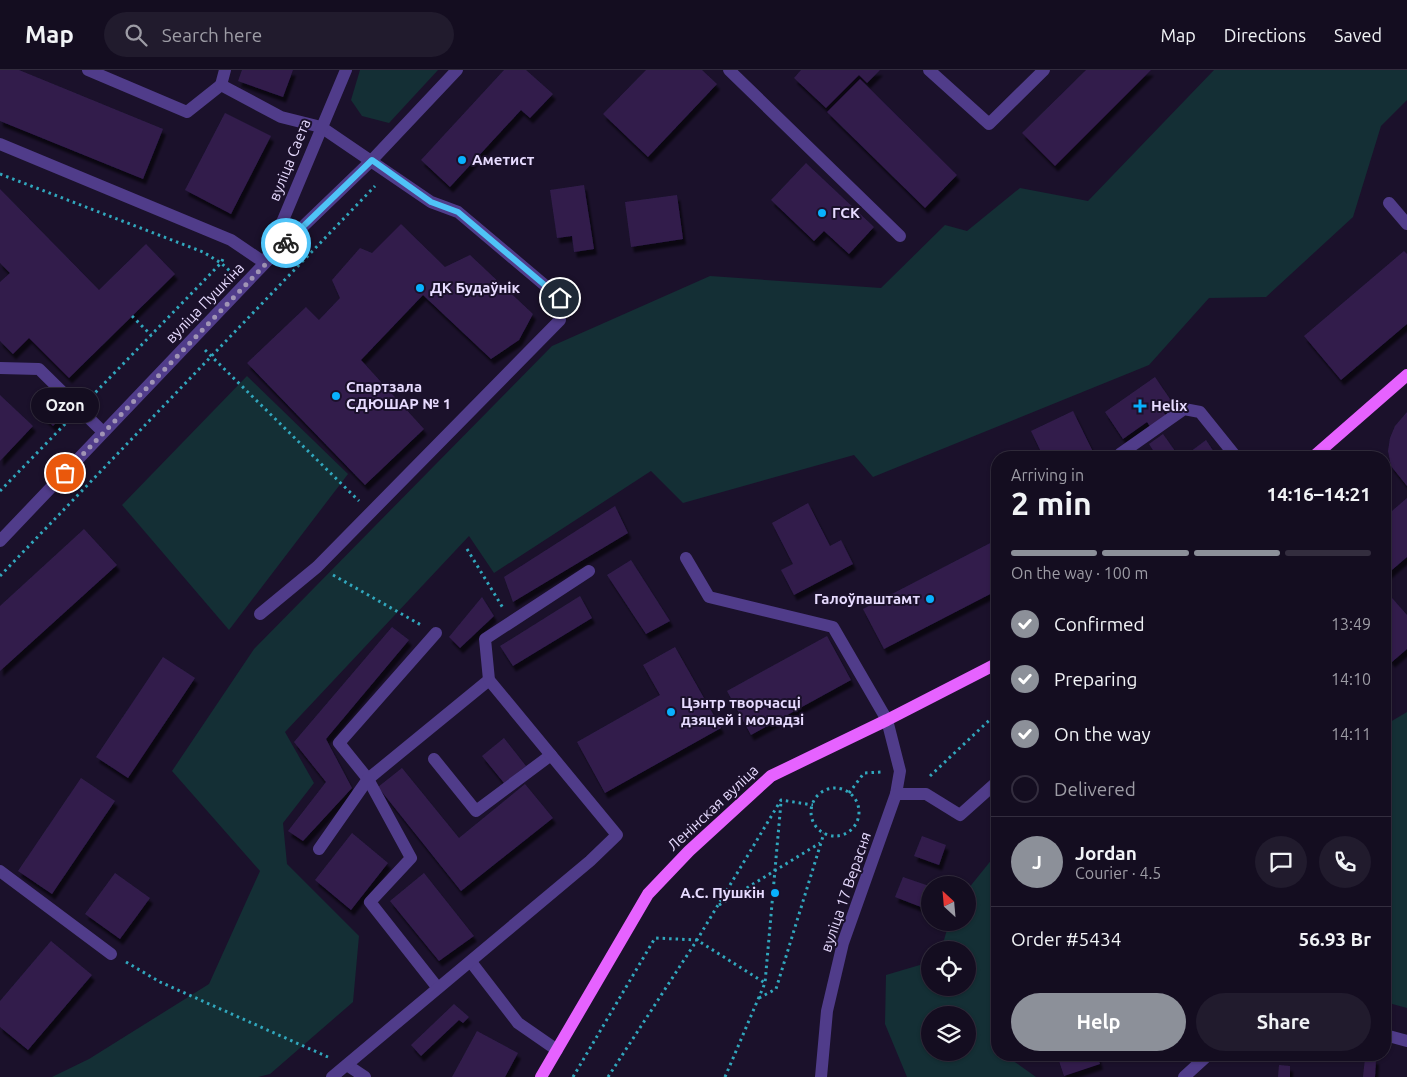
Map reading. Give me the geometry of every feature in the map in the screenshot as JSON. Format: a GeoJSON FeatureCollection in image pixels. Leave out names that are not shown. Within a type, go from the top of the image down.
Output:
{"type":"FeatureCollection","features":[{"type":"Feature","properties":{"kind":"main road"},"geometry":{"type":"LineString","coordinates":[[1320,451],[1407,375]]}},
{"type":"Feature","properties":{"kind":"main road","name":"Ленінская вуліца"},"geometry":{"type":"LineString","coordinates":[[541,1077],[648,894],[689,852],[771,776],[888,720],[991,667]]}},
{"type":"Feature","properties":{"kind":"street"},"geometry":{"type":"LineString","coordinates":[[88,70],[187,112],[220,86],[225,70]]}},
{"type":"Feature","properties":{"kind":"street","name":"вуліца Саета"},"geometry":{"type":"LineString","coordinates":[[265,263],[346,70]]}},
{"type":"Feature","properties":{"kind":"street","name":"вуліца Пушкіна"},"geometry":{"type":"LineString","coordinates":[[0,540],[265,263],[372,160],[457,70]]}},
{"type":"Feature","properties":{"kind":"street"},"geometry":{"type":"LineString","coordinates":[[729,70],[900,236]]}},
{"type":"Feature","properties":{"kind":"street"},"geometry":{"type":"LineString","coordinates":[[929,70],[989,124],[1044,70]]}},
{"type":"Feature","properties":{"kind":"street"},"geometry":{"type":"LineString","coordinates":[[220,86],[281,117],[321,127],[431,202],[458,212],[560,298],[560,320],[317,566],[260,614]]}},
{"type":"Feature","properties":{"kind":"street"},"geometry":{"type":"LineString","coordinates":[[0,144],[230,240],[265,263]]}},
{"type":"Feature","properties":{"kind":"street"},"geometry":{"type":"LineString","coordinates":[[1389,203],[1407,224]]}},
{"type":"Feature","properties":{"kind":"street"},"geometry":{"type":"LineString","coordinates":[[0,368],[39,369],[104,432]]}},
{"type":"Feature","properties":{"kind":"street"},"geometry":{"type":"LineString","coordinates":[[1124,451],[1184,409],[1200,412],[1231,451]]}},
{"type":"Feature","properties":{"kind":"street","name":"вуліца 17 Верасня"},"geometry":{"type":"LineString","coordinates":[[686,558],[709,597],[833,627],[888,720],[900,771],[896,794],[843,943],[827,1011],[821,1077]]}},
{"type":"Feature","properties":{"kind":"street"},"geometry":{"type":"LineString","coordinates":[[332,1077],[437,987],[471,962],[590,861],[617,835],[489,680],[485,639],[589,571]]}},
{"type":"Feature","properties":{"kind":"street"},"geometry":{"type":"LineString","coordinates":[[436,634],[339,743],[368,779],[411,858],[370,902],[437,987]]}},
{"type":"Feature","properties":{"kind":"street"},"geometry":{"type":"LineString","coordinates":[[319,849],[368,779],[489,680]]}},
{"type":"Feature","properties":{"kind":"street"},"geometry":{"type":"LineString","coordinates":[[434,759],[476,810],[551,755]]}},
{"type":"Feature","properties":{"kind":"street"},"geometry":{"type":"LineString","coordinates":[[896,794],[926,794],[960,815],[991,787]]}},
{"type":"Feature","properties":{"kind":"street"},"geometry":{"type":"LineString","coordinates":[[0,871],[111,954]]}},
{"type":"Feature","properties":{"kind":"street"},"geometry":{"type":"LineString","coordinates":[[471,962],[518,1023],[557,1050]]}},
{"type":"Feature","properties":{"kind":"street"},"geometry":{"type":"LineString","coordinates":[[1391,1037],[1407,1041]]}},
{"type":"Feature","properties":{"kind":"street"},"geometry":{"type":"LineString","coordinates":[[1184,1077],[1201,1061]]}},
{"type":"Feature","properties":{"kind":"street"},"geometry":{"type":"LineString","coordinates":[[347,1065],[365,1077]]}},
{"type":"Feature","properties":{"kind":"path"},"geometry":{"type":"LineString","coordinates":[[0,576],[213,357],[262,302],[388,173]]}},
{"type":"Feature","properties":{"kind":"path"},"geometry":{"type":"LineString","coordinates":[[0,174],[203,252],[221,263],[262,302]]}},
{"type":"Feature","properties":{"kind":"path"},"geometry":{"type":"LineString","coordinates":[[0,491],[221,263],[230,240]]}},
{"type":"Feature","properties":{"kind":"path"},"geometry":{"type":"LineString","coordinates":[[132,316],[151,335]]}},
{"type":"Feature","properties":{"kind":"path"},"geometry":{"type":"LineString","coordinates":[[193,338],[370,512]]}},
{"type":"Feature","properties":{"kind":"path"},"geometry":{"type":"LineString","coordinates":[[467,549],[511,621]]}},
{"type":"Feature","properties":{"kind":"path"},"geometry":{"type":"LineString","coordinates":[[317,566],[436,634]]}},
{"type":"Feature","properties":{"kind":"path"},"geometry":{"type":"LineString","coordinates":[[849,793],[864,773],[900,771],[932,776],[991,719]]}},
{"type":"Feature","properties":{"kind":"path"},"geometry":{"type":"LineString","coordinates":[[835,788],[849,793],[854,798],[859,812],[854,827],[840,835],[824,833],[813,821],[813,805],[816,798],[835,788]]}},
{"type":"Feature","properties":{"kind":"path"},"geometry":{"type":"LineString","coordinates":[[781,800],[813,805]]}},
{"type":"Feature","properties":{"kind":"path"},"geometry":{"type":"LineString","coordinates":[[725,1077],[765,982],[781,800]]}},
{"type":"Feature","properties":{"kind":"path"},"geometry":{"type":"LineString","coordinates":[[608,1077],[697,940],[781,800]]}},
{"type":"Feature","properties":{"kind":"path"},"geometry":{"type":"LineString","coordinates":[[758,998],[776,989],[824,833]]}},
{"type":"Feature","properties":{"kind":"path"},"geometry":{"type":"LineString","coordinates":[[717,906],[821,843]]}},
{"type":"Feature","properties":{"kind":"path"},"geometry":{"type":"LineString","coordinates":[[573,1077],[654,938],[697,940],[765,982]]}},
{"type":"Feature","properties":{"kind":"path"},"geometry":{"type":"LineString","coordinates":[[111,954],[160,982],[347,1065]]}},
{"type":"Feature","properties":{"kind":"green space"},"geometry":{"type":"Polygon","coordinates":[[[360,70],[438,70],[389,123],[362,116],[351,100],[360,70]]]}},
{"type":"Feature","properties":{"kind":"green space"},"geometry":{"type":"Polygon","coordinates":[[[1214,70],[1407,70],[1407,100],[1381,126],[1353,217],[1266,297],[1209,298],[1149,365],[873,477],[854,455],[683,503],[651,471],[494,573],[469,536],[285,732],[314,783],[283,823],[287,864],[359,936],[353,1002],[270,1074],[258,1077],[52,1077],[89,1059],[209,984],[260,871],[172,771],[254,649],[552,346],[710,276],[881,288],[945,225],[967,231],[1020,188],[1088,201],[1214,70]]]}},
{"type":"Feature","properties":{"kind":"green space"},"geometry":{"type":"Polygon","coordinates":[[[247,376],[348,474],[229,630],[122,505],[247,376]]]}},
{"type":"Feature","properties":{"kind":"green space"},"geometry":{"type":"Polygon","coordinates":[[[1407,712],[1407,1008],[1391,1004],[1391,721],[1407,712]]]}},
{"type":"Feature","properties":{"kind":"green space"},"geometry":{"type":"Polygon","coordinates":[[[991,860],[991,1061],[1013,1061],[1036,1077],[907,1077],[885,1024],[886,975],[921,965],[921,996],[976,996],[976,941],[944,941],[947,931],[976,931],[976,879],[991,860]]]}},
{"type":"Feature","properties":{"kind":"building"},"geometry":{"type":"Polygon","coordinates":[[[0,70],[19,70],[163,129],[143,179],[0,121],[0,70]]]}},
{"type":"Feature","properties":{"kind":"building"},"geometry":{"type":"Polygon","coordinates":[[[242,70],[293,70],[283,97],[238,81],[242,70]]]}},
{"type":"Feature","properties":{"kind":"building"},"geometry":{"type":"Polygon","coordinates":[[[504,70],[526,70],[553,94],[530,118],[521,110],[450,187],[421,160],[504,70]]]}},
{"type":"Feature","properties":{"kind":"building"},"geometry":{"type":"Polygon","coordinates":[[[646,70],[702,70],[717,84],[648,157],[603,114],[646,70]]]}},
{"type":"Feature","properties":{"kind":"building"},"geometry":{"type":"Polygon","coordinates":[[[801,70],[880,70],[867,83],[859,75],[826,108],[794,78],[801,70]]]}},
{"type":"Feature","properties":{"kind":"building"},"geometry":{"type":"Polygon","coordinates":[[[1086,70],[1151,70],[1055,166],[1022,133],[1086,70]]]}},
{"type":"Feature","properties":{"kind":"building"},"geometry":{"type":"Polygon","coordinates":[[[860,79],[957,175],[925,208],[827,112],[860,79]]]}},
{"type":"Feature","properties":{"kind":"building"},"geometry":{"type":"Polygon","coordinates":[[[225,113],[271,136],[231,214],[185,190],[225,113]]]}},
{"type":"Feature","properties":{"kind":"building","name":"ГСК"},"geometry":{"type":"Polygon","coordinates":[[[806,163],[874,227],[849,254],[824,231],[814,241],[771,200],[806,163]]]}},
{"type":"Feature","properties":{"kind":"building"},"geometry":{"type":"Polygon","coordinates":[[[584,185],[594,249],[574,252],[572,236],[557,238],[550,190],[584,185]]]}},
{"type":"Feature","properties":{"kind":"building"},"geometry":{"type":"Polygon","coordinates":[[[0,189],[99,290],[146,244],[175,274],[69,378],[29,338],[13,354],[0,341],[0,282],[10,273],[0,263],[0,189]]]}},
{"type":"Feature","properties":{"kind":"building"},"geometry":{"type":"Polygon","coordinates":[[[677,195],[683,239],[631,247],[625,202],[677,195]]]}},
{"type":"Feature","properties":{"kind":"building"},"geometry":{"type":"Polygon","coordinates":[[[401,224],[445,267],[470,255],[533,314],[519,340],[491,359],[423,295],[361,360],[424,429],[365,485],[247,363],[306,307],[319,320],[340,298],[332,280],[360,248],[372,253],[401,224]]]}},
{"type":"Feature","properties":{"kind":"building"},"geometry":{"type":"Polygon","coordinates":[[[1404,251],[1407,254],[1407,324],[1341,380],[1304,336],[1404,251]]]}},
{"type":"Feature","properties":{"kind":"building","name":"Helix"},"geometry":{"type":"Polygon","coordinates":[[[1155,377],[1172,402],[1162,410],[1167,417],[1151,428],[1147,422],[1123,439],[1105,412],[1155,377]]]}},
{"type":"Feature","properties":{"kind":"building"},"geometry":{"type":"Polygon","coordinates":[[[0,395],[33,426],[0,461],[0,395]]]}},
{"type":"Feature","properties":{"kind":"building"},"geometry":{"type":"Polygon","coordinates":[[[53,404],[64,415],[53,426],[42,415],[53,404]]]}},
{"type":"Feature","properties":{"kind":"building"},"geometry":{"type":"Polygon","coordinates":[[[1073,411],[1093,451],[1041,451],[1031,431],[1073,411]]]}},
{"type":"Feature","properties":{"kind":"building"},"geometry":{"type":"Polygon","coordinates":[[[1407,412],[1407,486],[1391,466],[1391,451],[1388,451],[1390,438],[1395,426],[1407,412]]]}},
{"type":"Feature","properties":{"kind":"building"},"geometry":{"type":"Polygon","coordinates":[[[1163,434],[1175,451],[1154,451],[1149,444],[1163,434]]]}},
{"type":"Feature","properties":{"kind":"building"},"geometry":{"type":"Polygon","coordinates":[[[1206,440],[1213,451],[1191,451],[1206,440]]]}},
{"type":"Feature","properties":{"kind":"building"},"geometry":{"type":"Polygon","coordinates":[[[1407,498],[1407,557],[1391,571],[1391,512],[1407,498]]]}},
{"type":"Feature","properties":{"kind":"building"},"geometry":{"type":"Polygon","coordinates":[[[808,503],[830,546],[841,540],[853,564],[794,595],[781,570],[793,564],[772,523],[808,503]]]}},
{"type":"Feature","properties":{"kind":"building"},"geometry":{"type":"Polygon","coordinates":[[[615,506],[628,533],[513,602],[504,577],[615,506]]]}},
{"type":"Feature","properties":{"kind":"building"},"geometry":{"type":"Polygon","coordinates":[[[84,529],[117,565],[0,671],[0,606],[84,529]]]}},
{"type":"Feature","properties":{"kind":"building","name":"Галоўпаштамт"},"geometry":{"type":"Polygon","coordinates":[[[991,543],[991,594],[884,649],[863,609],[991,543]]]}},
{"type":"Feature","properties":{"kind":"building"},"geometry":{"type":"Polygon","coordinates":[[[631,560],[670,621],[646,634],[607,575],[631,560]]]}},
{"type":"Feature","properties":{"kind":"building"},"geometry":{"type":"Polygon","coordinates":[[[580,596],[592,618],[513,666],[500,646],[580,596]]]}},
{"type":"Feature","properties":{"kind":"building"},"geometry":{"type":"Polygon","coordinates":[[[482,597],[494,616],[460,648],[449,637],[482,597]]]}},
{"type":"Feature","properties":{"kind":"building"},"geometry":{"type":"Polygon","coordinates":[[[1391,597],[1407,615],[1407,649],[1392,662],[1391,597]]]}},
{"type":"Feature","properties":{"kind":"building"},"geometry":{"type":"Polygon","coordinates":[[[392,627],[409,640],[326,739],[352,788],[303,841],[288,831],[326,782],[294,742],[392,627]]]}},
{"type":"Feature","properties":{"kind":"building"},"geometry":{"type":"Polygon","coordinates":[[[827,636],[851,680],[751,735],[727,691],[827,636]]]}},
{"type":"Feature","properties":{"kind":"building","name":"Цэнтр творчасці дзяцей і моладзі"},"geometry":{"type":"Polygon","coordinates":[[[675,647],[721,728],[605,793],[577,742],[660,695],[643,665],[675,647]]]}},
{"type":"Feature","properties":{"kind":"building"},"geometry":{"type":"Polygon","coordinates":[[[163,657],[195,678],[128,778],[96,757],[163,657]]]}},
{"type":"Feature","properties":{"kind":"building"},"geometry":{"type":"Polygon","coordinates":[[[504,738],[526,766],[504,783],[482,756],[504,738]]]}},
{"type":"Feature","properties":{"kind":"building"},"geometry":{"type":"Polygon","coordinates":[[[402,768],[459,838],[525,784],[553,818],[461,891],[378,787],[402,768]]]}},
{"type":"Feature","properties":{"kind":"building"},"geometry":{"type":"Polygon","coordinates":[[[81,778],[115,801],[52,894],[18,871],[81,778]]]}},
{"type":"Feature","properties":{"kind":"building"},"geometry":{"type":"Polygon","coordinates":[[[352,833],[388,863],[351,910],[315,880],[352,833]]]}},
{"type":"Feature","properties":{"kind":"building"},"geometry":{"type":"Polygon","coordinates":[[[922,836],[946,845],[939,865],[914,856],[922,836]]]}},
{"type":"Feature","properties":{"kind":"building"},"geometry":{"type":"Polygon","coordinates":[[[115,873],[150,898],[120,939],[85,914],[115,873]]]}},
{"type":"Feature","properties":{"kind":"building"},"geometry":{"type":"Polygon","coordinates":[[[424,873],[474,936],[439,961],[390,901],[424,873]]]}},
{"type":"Feature","properties":{"kind":"building"},"geometry":{"type":"Polygon","coordinates":[[[903,877],[921,883],[921,907],[895,897],[903,877]]]}},
{"type":"Feature","properties":{"kind":"building"},"geometry":{"type":"Polygon","coordinates":[[[51,941],[92,975],[28,1050],[0,1027],[0,1001],[51,941]]]}},
{"type":"Feature","properties":{"kind":"building"},"geometry":{"type":"Polygon","coordinates":[[[454,1004],[469,1017],[463,1023],[459,1020],[421,1056],[411,1045],[454,1004]]]}},
{"type":"Feature","properties":{"kind":"building"},"geometry":{"type":"Polygon","coordinates":[[[477,1031],[518,1053],[505,1077],[452,1077],[477,1031]]]}},
{"type":"Feature","properties":{"kind":"building"},"geometry":{"type":"Polygon","coordinates":[[[1059,1061],[1099,1061],[1100,1064],[1064,1076],[1059,1061]]]}},
{"type":"Feature","properties":{"kind":"building"},"geometry":{"type":"Polygon","coordinates":[[[1365,1061],[1376,1061],[1375,1077],[1363,1077],[1365,1061]]]}},
{"type":"Feature","properties":{"kind":"building"},"geometry":{"type":"Polygon","coordinates":[[[1279,1065],[1290,1066],[1290,1077],[1278,1077],[1279,1065]]]}},
{"type":"Feature","properties":{"kind":"way so far"},"geometry":{"type":"LineString","coordinates":[[65,473],[286,243]]}},
{"type":"Feature","properties":{"kind":"place","name":"Аметист"},"geometry":{"type":"Point","coordinates":[462,160]}},
{"type":"Feature","properties":{"kind":"place","name":"ГСК"},"geometry":{"type":"Point","coordinates":[822,213]}},
{"type":"Feature","properties":{"kind":"place","name":"ДК Будаўнік"},"geometry":{"type":"Point","coordinates":[420,288]}},
{"type":"Feature","properties":{"kind":"place","name":"Спартзала СДЮШАР № 1"},"geometry":{"type":"Point","coordinates":[336,396]}},
{"type":"Feature","properties":{"kind":"place","name":"Helix"},"geometry":{"type":"Point","coordinates":[1140,406]}},
{"type":"Feature","properties":{"kind":"place","name":"Ozon"},"geometry":{"type":"Point","coordinates":[65,473]}},
{"type":"Feature","properties":{"kind":"place","name":"Галоўпаштамт"},"geometry":{"type":"Point","coordinates":[930,599]}},
{"type":"Feature","properties":{"kind":"place","name":"Цэнтр творчасці дзяцей і моладзі"},"geometry":{"type":"Point","coordinates":[671,712]}},
{"type":"Feature","properties":{"kind":"place","name":"А.С. Пушкін"},"geometry":{"type":"Point","coordinates":[775,893]}},
{"type":"Feature","properties":{"kind":"route"},"geometry":{"type":"LineString","coordinates":[[286,243],[372,160],[431,202],[458,212],[560,298]]}}]}
